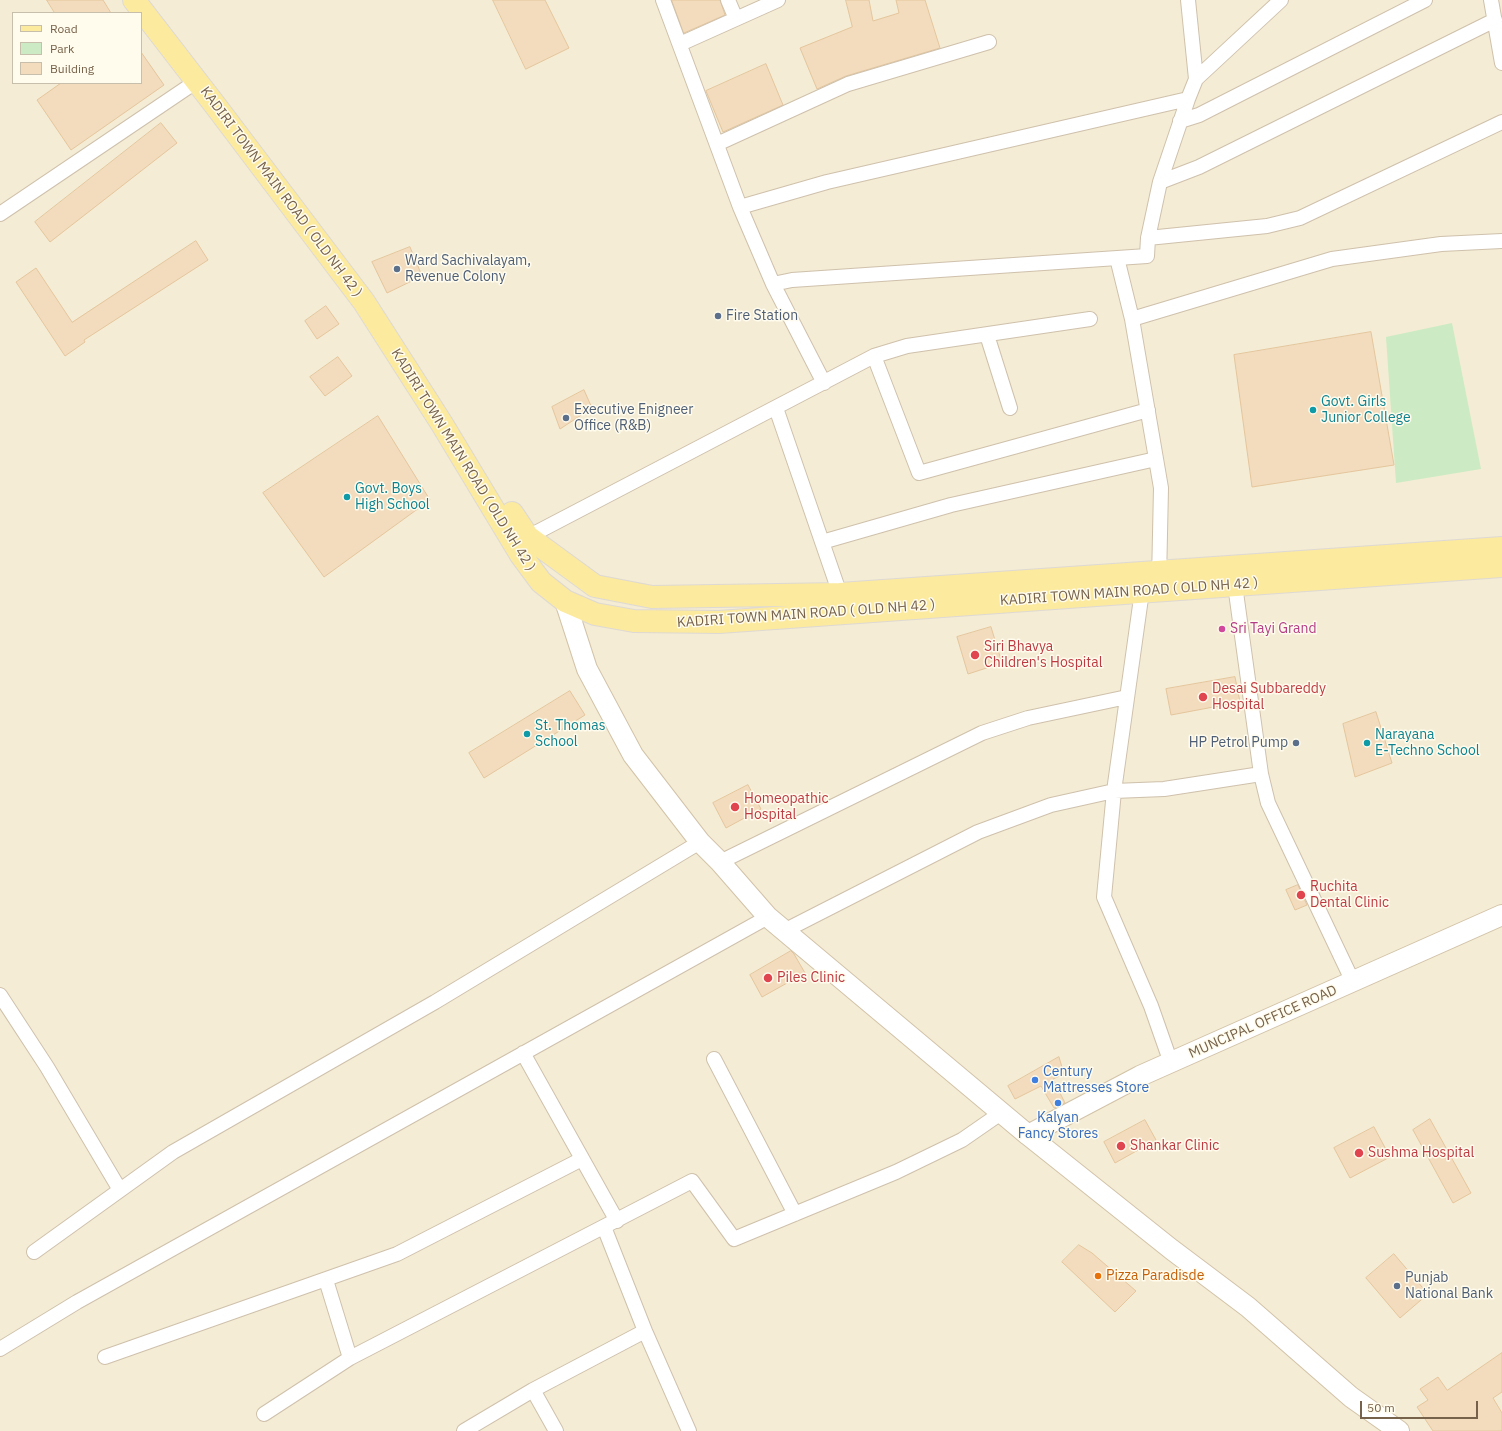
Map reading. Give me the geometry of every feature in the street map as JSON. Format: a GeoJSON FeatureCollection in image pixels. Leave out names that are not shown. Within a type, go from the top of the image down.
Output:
{"type":"FeatureCollection","features":[{"type":"Feature","properties":{"kind":"main road","name":"KADIRI TOWN MAIN ROAD ( OLD NH 42 )"},"geometry":{"type":"LineString","coordinates":[[134,0],[364,302],[442,424],[521,541],[595,586],[652,597],[843,603]]}},
{"type":"Feature","properties":{"kind":"main road","name":"KADIRI TOWN MAIN ROAD ( OLD NH 42 )"},"geometry":{"type":"LineString","coordinates":[[152,0],[350,265],[521,541],[541,582],[565,601],[595,614],[634,621],[718,622],[843,603],[1153,584],[1502,548]]}},
{"type":"Feature","properties":{"kind":"main road","name":"KADIRI TOWN MAIN ROAD ( OLD NH 42 )"},"geometry":{"type":"LineString","coordinates":[[1153,584],[1235,585],[1502,566]]}},
{"type":"Feature","properties":{"kind":"street"},"geometry":{"type":"LineString","coordinates":[[664,0],[740,206],[773,284],[824,383]]}},
{"type":"Feature","properties":{"kind":"street"},"geometry":{"type":"LineString","coordinates":[[728,0],[736,19]]}},
{"type":"Feature","properties":{"kind":"street"},"geometry":{"type":"LineString","coordinates":[[680,44],[778,0]]}},
{"type":"Feature","properties":{"kind":"street"},"geometry":{"type":"LineString","coordinates":[[1188,0],[1196,79]]}},
{"type":"Feature","properties":{"kind":"street"},"geometry":{"type":"LineString","coordinates":[[773,284],[792,280],[1147,256],[1148,238],[1160,182],[1180,121],[1196,79],[1282,0]]}},
{"type":"Feature","properties":{"kind":"street"},"geometry":{"type":"LineString","coordinates":[[1180,121],[1199,115],[1425,0]]}},
{"type":"Feature","properties":{"kind":"street"},"geometry":{"type":"LineString","coordinates":[[1491,0],[1502,63]]}},
{"type":"Feature","properties":{"kind":"street"},"geometry":{"type":"LineString","coordinates":[[1160,182],[1199,167],[1495,20]]}},
{"type":"Feature","properties":{"kind":"street"},"geometry":{"type":"LineString","coordinates":[[717,144],[848,84],[989,42]]}},
{"type":"Feature","properties":{"kind":"street"},"geometry":{"type":"LineString","coordinates":[[0,214],[197,81]]}},
{"type":"Feature","properties":{"kind":"street"},"geometry":{"type":"LineString","coordinates":[[740,206],[827,182],[1188,99]]}},
{"type":"Feature","properties":{"kind":"street"},"geometry":{"type":"LineString","coordinates":[[1148,238],[1267,226],[1300,218],[1502,122]]}},
{"type":"Feature","properties":{"kind":"street"},"geometry":{"type":"LineString","coordinates":[[1132,319],[1332,258],[1441,244],[1502,241]]}},
{"type":"Feature","properties":{"kind":"street"},"geometry":{"type":"LineString","coordinates":[[1117,258],[1132,319],[1161,488],[1153,584],[1127,697],[1114,791],[1104,896],[1152,1006],[1171,1063]]}},
{"type":"Feature","properties":{"kind":"street"},"geometry":{"type":"LineString","coordinates":[[521,541],[874,356],[907,346],[1090,319]]}},
{"type":"Feature","properties":{"kind":"street"},"geometry":{"type":"LineString","coordinates":[[987,335],[1010,408]]}},
{"type":"Feature","properties":{"kind":"street"},"geometry":{"type":"LineString","coordinates":[[874,356],[919,473],[1148,410]]}},
{"type":"Feature","properties":{"kind":"street"},"geometry":{"type":"LineString","coordinates":[[776,408],[843,603]]}},
{"type":"Feature","properties":{"kind":"street"},"geometry":{"type":"LineString","coordinates":[[822,542],[951,505],[1156,459]]}},
{"type":"Feature","properties":{"kind":"street"},"geometry":{"type":"LineString","coordinates":[[1235,585],[1261,774],[1268,803],[1353,982]]}},
{"type":"Feature","properties":{"kind":"street"},"geometry":{"type":"LineString","coordinates":[[565,601],[587,669],[634,755],[700,842],[720,862],[768,917],[1028,1136],[1170,1249],[1248,1307],[1351,1397],[1399,1431]]}},
{"type":"Feature","properties":{"kind":"street"},"geometry":{"type":"LineString","coordinates":[[720,862],[982,733],[1028,718],[1127,697]]}},
{"type":"Feature","properties":{"kind":"street"},"geometry":{"type":"LineString","coordinates":[[784,931],[978,832],[1051,805],[1114,791],[1164,789],[1261,774]]}},
{"type":"Feature","properties":{"kind":"street"},"geometry":{"type":"LineString","coordinates":[[34,1252],[173,1152],[435,1002],[700,842]]}},
{"type":"Feature","properties":{"kind":"street","name":"MUNCIPAL OFFICE ROAD"},"geometry":{"type":"LineString","coordinates":[[1028,1136],[1140,1076],[1502,915]]}},
{"type":"Feature","properties":{"kind":"street"},"geometry":{"type":"LineString","coordinates":[[0,1349],[77,1302],[768,917]]}},
{"type":"Feature","properties":{"kind":"street"},"geometry":{"type":"LineString","coordinates":[[0,995],[47,1067],[120,1190]]}},
{"type":"Feature","properties":{"kind":"street"},"geometry":{"type":"LineString","coordinates":[[523,1053],[617,1221]]}},
{"type":"Feature","properties":{"kind":"street"},"geometry":{"type":"LineString","coordinates":[[714,1059],[794,1214]]}},
{"type":"Feature","properties":{"kind":"street"},"geometry":{"type":"LineString","coordinates":[[264,1414],[350,1358],[692,1181],[734,1239],[896,1172],[956,1144],[1000,1112]]}},
{"type":"Feature","properties":{"kind":"street"},"geometry":{"type":"LineString","coordinates":[[105,1357],[397,1254],[582,1159]]}},
{"type":"Feature","properties":{"kind":"street"},"geometry":{"type":"LineString","coordinates":[[604,1227],[645,1331],[689,1431]]}},
{"type":"Feature","properties":{"kind":"street"},"geometry":{"type":"LineString","coordinates":[[326,1280],[350,1358]]}},
{"type":"Feature","properties":{"kind":"street"},"geometry":{"type":"LineString","coordinates":[[464,1431],[533,1390],[645,1331]]}},
{"type":"Feature","properties":{"kind":"street"},"geometry":{"type":"LineString","coordinates":[[533,1390],[556,1431]]}},
{"type":"Feature","properties":{"kind":"shaded area"},"geometry":{"type":"Polygon","coordinates":[[[0,0],[1502,0],[1502,1431],[0,1431],[0,0]]]}},
{"type":"Feature","properties":{"kind":"green space"},"geometry":{"type":"Polygon","coordinates":[[[1452,323],[1481,469],[1396,483],[1386,337],[1452,323]]]}},
{"type":"Feature","properties":{"kind":"building"},"geometry":{"type":"Polygon","coordinates":[[[47,0],[103,0],[110,12],[54,12],[47,0]]]}},
{"type":"Feature","properties":{"kind":"building"},"geometry":{"type":"Polygon","coordinates":[[[493,0],[545,0],[569,48],[526,69],[493,0]]]}},
{"type":"Feature","properties":{"kind":"building"},"geometry":{"type":"Polygon","coordinates":[[[672,0],[720,0],[725,15],[684,33],[672,0]]]}},
{"type":"Feature","properties":{"kind":"building"},"geometry":{"type":"Polygon","coordinates":[[[846,0],[869,0],[873,21],[899,13],[896,0],[925,0],[940,48],[846,76],[817,89],[800,48],[852,27],[846,0]]]}},
{"type":"Feature","properties":{"kind":"building"},"geometry":{"type":"Polygon","coordinates":[[[142,53],[164,85],[71,150],[37,100],[60,84],[142,84],[142,53]]]}},
{"type":"Feature","properties":{"kind":"building"},"geometry":{"type":"Polygon","coordinates":[[[766,64],[783,105],[723,132],[706,91],[766,64]]]}},
{"type":"Feature","properties":{"kind":"building"},"geometry":{"type":"Polygon","coordinates":[[[161,123],[177,143],[50,242],[35,222],[161,123]]]}},
{"type":"Feature","properties":{"kind":"building"},"geometry":{"type":"Polygon","coordinates":[[[196,241],[208,260],[84,340],[85,342],[65,356],[16,282],[36,268],[72,322],[196,241]]]}},
{"type":"Feature","properties":{"kind":"building","name":"Ward Sachivalayam, Revenue Colony"},"geometry":{"type":"Polygon","coordinates":[[[410,247],[422,276],[387,293],[372,262],[410,247]]]}},
{"type":"Feature","properties":{"kind":"building"},"geometry":{"type":"Polygon","coordinates":[[[326,306],[339,324],[317,339],[305,321],[326,306]]]}},
{"type":"Feature","properties":{"kind":"building","name":"Govt. Girls Junior College"},"geometry":{"type":"Polygon","coordinates":[[[1371,332],[1394,465],[1252,487],[1234,355],[1371,332]]]}},
{"type":"Feature","properties":{"kind":"building"},"geometry":{"type":"Polygon","coordinates":[[[338,357],[352,376],[325,396],[310,377],[338,357]]]}},
{"type":"Feature","properties":{"kind":"building","name":"Executive Enigneer Office (R&B)"},"geometry":{"type":"Polygon","coordinates":[[[584,390],[592,408],[560,429],[552,407],[584,390]]]}},
{"type":"Feature","properties":{"kind":"building","name":"Govt. Boys High School"},"geometry":{"type":"Polygon","coordinates":[[[378,416],[430,500],[324,577],[263,493],[378,416]]]}},
{"type":"Feature","properties":{"kind":"building"},"geometry":{"type":"Polygon","coordinates":[[[991,627],[1002,663],[968,674],[957,637],[991,627]]]}},
{"type":"Feature","properties":{"kind":"building"},"geometry":{"type":"Polygon","coordinates":[[[1235,677],[1240,702],[1171,715],[1166,689],[1235,677]]]}},
{"type":"Feature","properties":{"kind":"building","name":"St. Thomas School"},"geometry":{"type":"Polygon","coordinates":[[[570,691],[585,715],[484,778],[469,753],[570,691]]]}},
{"type":"Feature","properties":{"kind":"building","name":"Narayana E-Techno School"},"geometry":{"type":"Polygon","coordinates":[[[1376,712],[1392,763],[1355,777],[1343,724],[1376,712]]]}},
{"type":"Feature","properties":{"kind":"building"},"geometry":{"type":"Polygon","coordinates":[[[748,785],[761,809],[726,828],[713,803],[748,785]]]}},
{"type":"Feature","properties":{"kind":"building"},"geometry":{"type":"Polygon","coordinates":[[[1298,885],[1307,905],[1295,910],[1286,890],[1298,885]]]}},
{"type":"Feature","properties":{"kind":"building"},"geometry":{"type":"Polygon","coordinates":[[[791,951],[805,973],[762,997],[750,975],[791,951]]]}},
{"type":"Feature","properties":{"kind":"building","name":"Century Mattresses Store"},"geometry":{"type":"Polygon","coordinates":[[[1059,1057],[1064,1074],[1053,1079],[1065,1103],[1054,1108],[1041,1086],[1015,1099],[1008,1086],[1059,1057]]]}},
{"type":"Feature","properties":{"kind":"building"},"geometry":{"type":"Polygon","coordinates":[[[1430,1119],[1471,1193],[1453,1203],[1413,1130],[1430,1119]]]}},
{"type":"Feature","properties":{"kind":"building"},"geometry":{"type":"Polygon","coordinates":[[[1145,1120],[1156,1140],[1115,1163],[1104,1142],[1145,1120]]]}},
{"type":"Feature","properties":{"kind":"building"},"geometry":{"type":"Polygon","coordinates":[[[1374,1127],[1390,1157],[1350,1178],[1334,1148],[1374,1127]]]}},
{"type":"Feature","properties":{"kind":"building","name":"Pizza Paradisde"},"geometry":{"type":"Polygon","coordinates":[[[1079,1245],[1092,1253],[1136,1291],[1115,1312],[1062,1262],[1079,1245]]]}},
{"type":"Feature","properties":{"kind":"building","name":"Punjab National Bank"},"geometry":{"type":"Polygon","coordinates":[[[1394,1254],[1428,1294],[1400,1318],[1366,1278],[1394,1254]]]}},
{"type":"Feature","properties":{"kind":"building"},"geometry":{"type":"Polygon","coordinates":[[[1502,1353],[1502,1392],[1493,1398],[1502,1413],[1502,1431],[1433,1431],[1417,1407],[1428,1400],[1420,1389],[1438,1377],[1447,1390],[1502,1353]]]}},
{"type":"Feature","properties":{"kind":"place","name":"Ward Sachivalayam, Revenue Colony"},"geometry":{"type":"Point","coordinates":[397,269]}},
{"type":"Feature","properties":{"kind":"place","name":"Fire Station"},"geometry":{"type":"Point","coordinates":[718,316]}},
{"type":"Feature","properties":{"kind":"place","name":"Govt. Girls Junior College"},"geometry":{"type":"Point","coordinates":[1313,410]}},
{"type":"Feature","properties":{"kind":"place","name":"Executive Enigneer Office (R&B)"},"geometry":{"type":"Point","coordinates":[566,418]}},
{"type":"Feature","properties":{"kind":"place","name":"Govt. Boys High School"},"geometry":{"type":"Point","coordinates":[347,497]}},
{"type":"Feature","properties":{"kind":"place","name":"Sri Tayi Grand"},"geometry":{"type":"Point","coordinates":[1222,629]}},
{"type":"Feature","properties":{"kind":"place","name":"Siri Bhavya Children's Hospital"},"geometry":{"type":"Point","coordinates":[975,655]}},
{"type":"Feature","properties":{"kind":"place","name":"Desai Subbareddy Hospital"},"geometry":{"type":"Point","coordinates":[1203,697]}},
{"type":"Feature","properties":{"kind":"place","name":"St. Thomas School"},"geometry":{"type":"Point","coordinates":[527,734]}},
{"type":"Feature","properties":{"kind":"place","name":"HP Petrol Pump"},"geometry":{"type":"Point","coordinates":[1296,743]}},
{"type":"Feature","properties":{"kind":"place","name":"Narayana E-Techno School"},"geometry":{"type":"Point","coordinates":[1367,743]}},
{"type":"Feature","properties":{"kind":"place","name":"Homeopathic Hospital"},"geometry":{"type":"Point","coordinates":[735,807]}},
{"type":"Feature","properties":{"kind":"place","name":"Ruchita Dental Clinic"},"geometry":{"type":"Point","coordinates":[1301,895]}},
{"type":"Feature","properties":{"kind":"place","name":"Piles Clinic"},"geometry":{"type":"Point","coordinates":[768,978]}},
{"type":"Feature","properties":{"kind":"place","name":"Century Mattresses Store"},"geometry":{"type":"Point","coordinates":[1035,1080]}},
{"type":"Feature","properties":{"kind":"place","name":"Kalyan Fancy Stores"},"geometry":{"type":"Point","coordinates":[1058,1103]}},
{"type":"Feature","properties":{"kind":"place","name":"Shankar Clinic"},"geometry":{"type":"Point","coordinates":[1121,1146]}},
{"type":"Feature","properties":{"kind":"place","name":"Sushma Hospital"},"geometry":{"type":"Point","coordinates":[1359,1153]}},
{"type":"Feature","properties":{"kind":"place","name":"Pizza Paradisde"},"geometry":{"type":"Point","coordinates":[1098,1276]}},
{"type":"Feature","properties":{"kind":"place","name":"Punjab National Bank"},"geometry":{"type":"Point","coordinates":[1397,1286]}}]}
